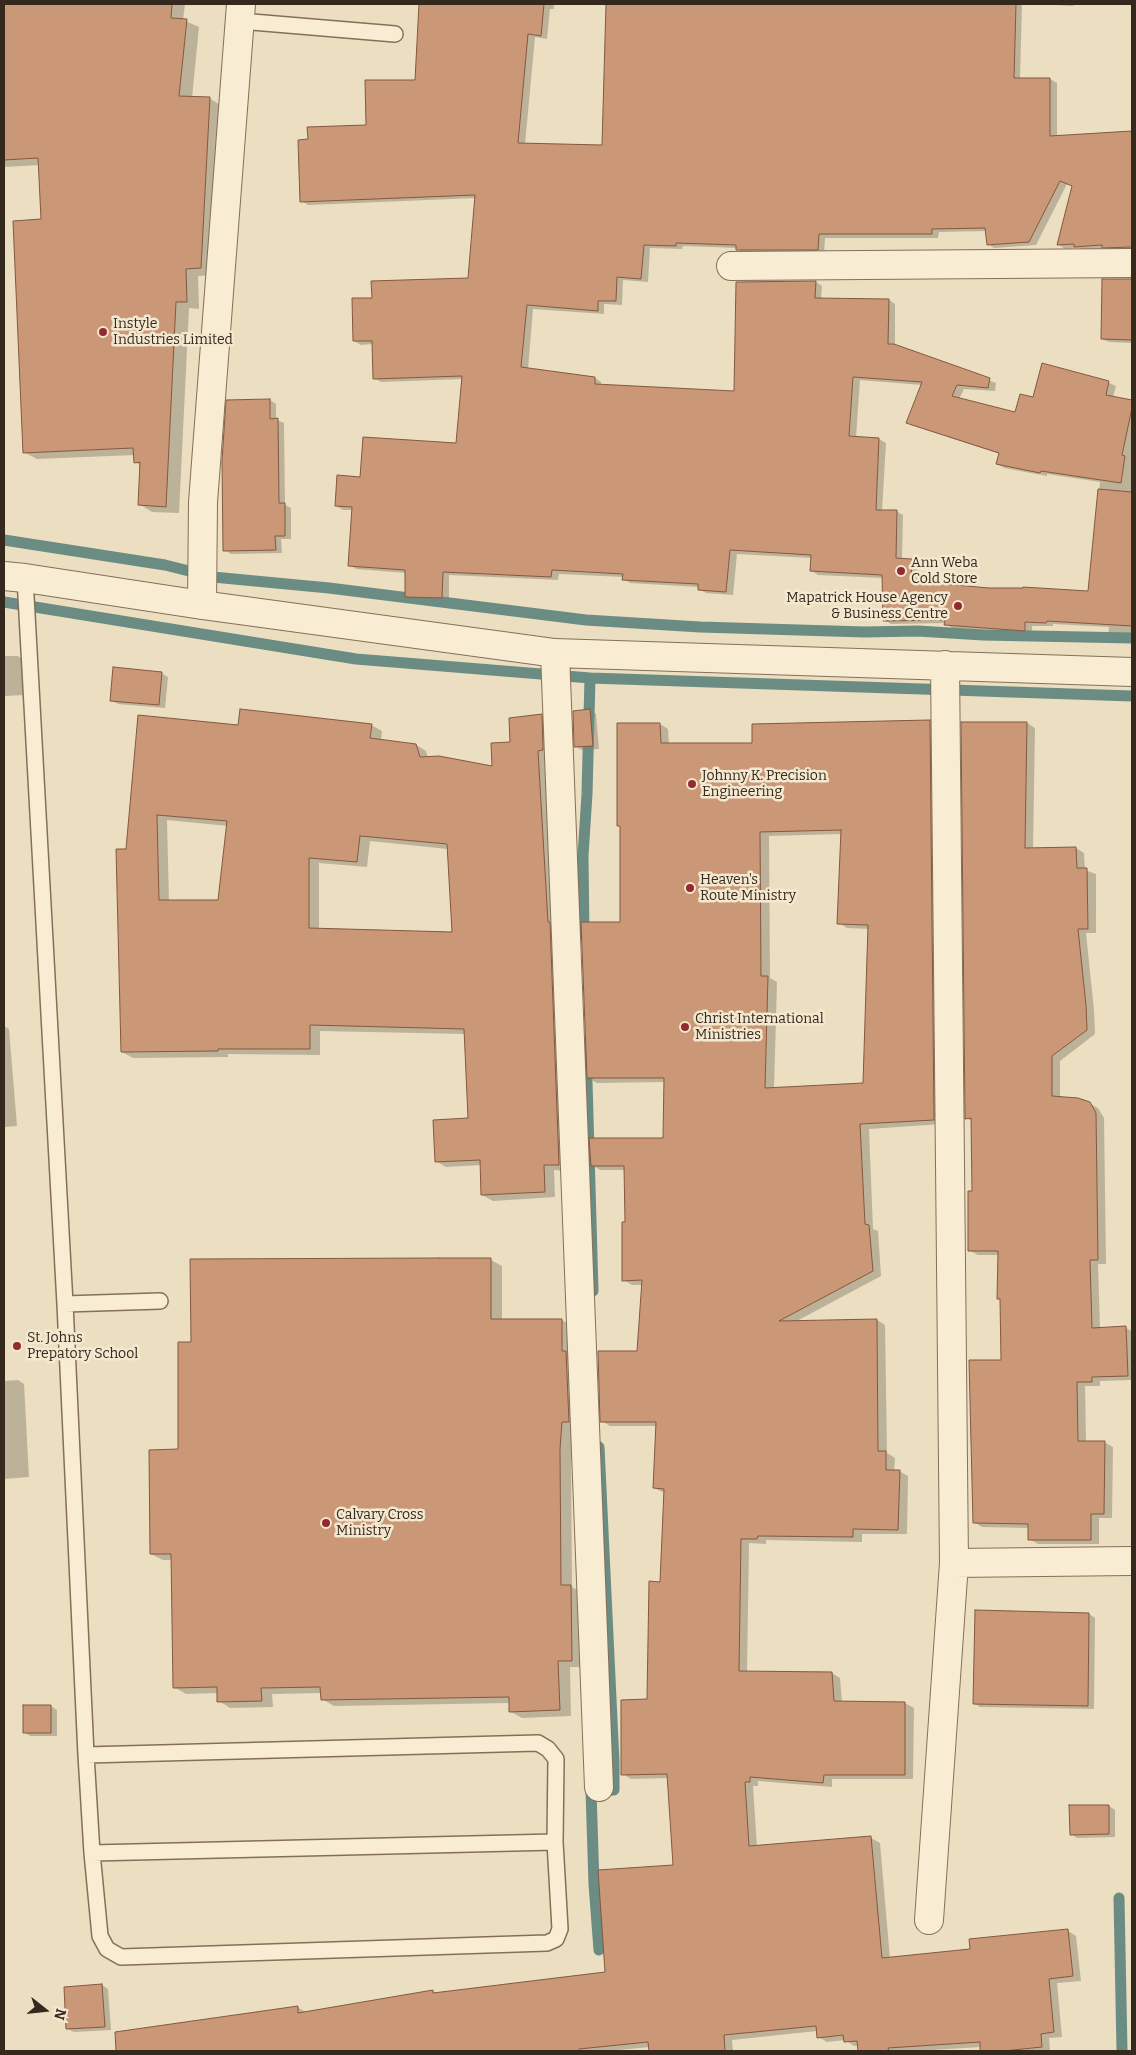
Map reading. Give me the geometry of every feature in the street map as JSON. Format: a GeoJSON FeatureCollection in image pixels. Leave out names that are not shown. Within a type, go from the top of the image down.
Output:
{"type":"FeatureCollection","features":[{"type":"Feature","properties":{"kind":"street"},"geometry":{"type":"LineString","coordinates":[[202,605],[203,502],[240,12]]}},
{"type":"Feature","properties":{"kind":"street"},"geometry":{"type":"LineString","coordinates":[[731,266],[1132,263]]}},
{"type":"Feature","properties":{"kind":"street"},"geometry":{"type":"LineString","coordinates":[[14,577],[555,654],[1132,672]]}},
{"type":"Feature","properties":{"kind":"street"},"geometry":{"type":"LineString","coordinates":[[555,654],[599,1787]]}},
{"type":"Feature","properties":{"kind":"street"},"geometry":{"type":"LineString","coordinates":[[929,1920],[954,1562],[945,665]]}},
{"type":"Feature","properties":{"kind":"street"},"geometry":{"type":"LineString","coordinates":[[954,1562],[1132,1560]]}},
{"type":"Feature","properties":{"kind":"lane"},"geometry":{"type":"LineString","coordinates":[[240,12],[395,34]]}},
{"type":"Feature","properties":{"kind":"lane"},"geometry":{"type":"LineString","coordinates":[[14,577],[65,1304],[86,1755],[100,1936],[107,1949],[121,1957],[547,1943],[556,1939],[560,1929],[555,1842],[556,1759],[548,1749],[538,1743],[86,1755]]}},
{"type":"Feature","properties":{"kind":"lane"},"geometry":{"type":"LineString","coordinates":[[65,1304],[160,1301]]}},
{"type":"Feature","properties":{"kind":"lane"},"geometry":{"type":"LineString","coordinates":[[92,1852],[555,1842]]}},
{"type":"Feature","properties":{"kind":"building","name":"Instyle Industries Limited"},"geometry":{"type":"Polygon","coordinates":[[[4,4],[172,4],[171,18],[187,19],[179,96],[210,97],[201,268],[186,269],[187,302],[176,302],[166,507],[138,505],[140,462],[134,463],[133,448],[23,453],[13,221],[41,219],[38,158],[4,160],[4,4]]]}},
{"type":"Feature","properties":{"kind":"building"},"geometry":{"type":"Polygon","coordinates":[[[419,4],[544,4],[541,36],[528,34],[518,143],[602,145],[606,4],[1016,4],[1014,78],[1050,78],[1050,136],[1132,131],[1132,247],[1102,248],[1102,245],[1074,247],[1074,244],[1057,245],[1072,186],[1060,181],[1029,242],[987,245],[985,228],[932,229],[932,234],[819,234],[818,250],[736,250],[736,245],[676,243],[676,246],[644,245],[641,279],[617,277],[616,301],[598,301],[598,311],[527,305],[521,367],[595,377],[595,384],[734,391],[736,282],[816,281],[815,298],[889,299],[888,344],[894,344],[990,378],[988,388],[957,385],[952,396],[1015,412],[1020,394],[1033,397],[1042,363],[1109,381],[1106,395],[1132,400],[1122,455],[1125,456],[1121,483],[1041,471],[1040,473],[996,464],[999,453],[906,423],[922,382],[853,377],[849,436],[879,438],[876,510],[897,510],[896,558],[912,559],[911,581],[989,588],[1023,587],[1088,591],[1098,489],[1132,492],[1132,626],[1047,621],[1046,623],[1025,622],[1025,631],[944,625],[945,620],[883,621],[882,575],[810,571],[811,555],[730,550],[726,592],[698,590],[698,584],[622,580],[623,574],[552,570],[551,577],[443,572],[442,598],[405,597],[405,570],[348,566],[352,507],[335,506],[337,475],[360,477],[363,437],[456,443],[462,376],[373,379],[372,341],[353,341],[352,298],[372,298],[371,281],[468,278],[475,195],[300,202],[298,140],[308,139],[307,127],[366,125],[365,80],[415,80],[419,4]]]}},
{"type":"Feature","properties":{"kind":"building"},"geometry":{"type":"Polygon","coordinates":[[[1102,279],[1132,279],[1132,340],[1101,339],[1102,279]]]}},
{"type":"Feature","properties":{"kind":"building"},"geometry":{"type":"Polygon","coordinates":[[[270,399],[270,419],[278,418],[279,503],[285,503],[285,536],[275,536],[276,550],[223,551],[222,461],[226,400],[270,399]]]}},
{"type":"Feature","properties":{"kind":"building"},"geometry":{"type":"Polygon","coordinates":[[[113,667],[162,672],[159,705],[110,701],[113,667]]]}},
{"type":"Feature","properties":{"kind":"building"},"geometry":{"type":"Polygon","coordinates":[[[240,709],[372,724],[370,738],[416,744],[420,757],[439,756],[492,766],[491,743],[510,742],[509,718],[542,714],[543,750],[538,751],[548,922],[550,922],[559,1165],[544,1165],[545,1192],[481,1195],[480,1160],[435,1162],[433,1120],[468,1118],[464,1029],[310,1025],[310,1049],[121,1052],[116,849],[126,849],[138,715],[238,725],[240,709]],[[157,815],[159,900],[218,900],[227,821],[157,815]],[[360,836],[357,862],[309,858],[309,928],[452,932],[447,844],[360,836]]]}},
{"type":"Feature","properties":{"kind":"building"},"geometry":{"type":"Polygon","coordinates":[[[590,709],[593,746],[574,747],[573,711],[590,709]]]}},
{"type":"Feature","properties":{"kind":"building"},"geometry":{"type":"Polygon","coordinates":[[[930,720],[934,1120],[860,1124],[865,1224],[869,1225],[873,1271],[779,1321],[877,1319],[878,1451],[886,1451],[886,1470],[900,1470],[898,1530],[853,1529],[853,1537],[758,1536],[757,1539],[741,1539],[739,1671],[832,1672],[834,1701],[905,1702],[905,1775],[824,1775],[823,1783],[750,1777],[750,1782],[745,1782],[749,1846],[871,1836],[882,1958],[970,1949],[969,1939],[1068,1929],[1073,1976],[1049,1979],[1054,2032],[1041,2034],[1042,2047],[1004,2051],[980,2051],[980,2042],[888,2048],[889,2051],[858,2051],[857,2041],[844,2042],[843,2035],[817,2038],[816,2026],[724,2035],[725,2051],[649,2051],[648,2042],[579,2049],[579,2051],[116,2051],[115,2032],[298,2006],[298,2013],[433,1990],[433,1993],[605,1972],[598,1870],[673,1865],[667,1774],[621,1775],[621,1700],[647,1699],[649,1581],[660,1582],[664,1489],[653,1488],[656,1422],[600,1422],[598,1351],[637,1351],[642,1280],[622,1281],[622,1222],[625,1222],[624,1166],[591,1166],[589,1138],[663,1138],[664,1078],[587,1078],[581,922],[620,922],[620,826],[617,826],[617,723],[660,723],[661,743],[752,743],[752,724],[930,720]],[[841,830],[760,832],[761,976],[768,976],[765,1088],[863,1083],[868,925],[837,924],[841,830]]]}},
{"type":"Feature","properties":{"kind":"building"},"geometry":{"type":"Polygon","coordinates":[[[961,722],[1027,722],[1025,848],[1076,847],[1077,868],[1087,868],[1088,929],[1078,929],[1087,1030],[1052,1056],[1052,1096],[1078,1098],[1090,1102],[1096,1113],[1098,1260],[1090,1260],[1092,1328],[1126,1326],[1128,1376],[1092,1377],[1092,1382],[1077,1382],[1078,1441],[1105,1441],[1104,1514],[1091,1514],[1091,1540],[1028,1540],[1028,1524],[973,1523],[969,1360],[1001,1360],[1000,1299],[997,1299],[998,1251],[968,1251],[968,1191],[972,1191],[971,1118],[965,1119],[961,722]]]}},
{"type":"Feature","properties":{"kind":"building","name":"Calvary Cross Ministry"},"geometry":{"type":"Polygon","coordinates":[[[491,1258],[491,1319],[562,1319],[562,1351],[566,1351],[569,1422],[562,1422],[560,1449],[561,1585],[571,1585],[572,1661],[558,1661],[560,1710],[509,1712],[509,1697],[321,1700],[320,1687],[261,1688],[262,1701],[217,1702],[217,1687],[173,1688],[171,1554],[150,1554],[149,1450],[178,1449],[178,1342],[191,1342],[190,1259],[491,1258]]]}},
{"type":"Feature","properties":{"kind":"building"},"geometry":{"type":"Polygon","coordinates":[[[975,1610],[1089,1613],[1088,1706],[973,1704],[975,1610]]]}},
{"type":"Feature","properties":{"kind":"building"},"geometry":{"type":"Polygon","coordinates":[[[23,1705],[51,1705],[51,1733],[23,1733],[23,1705]]]}},
{"type":"Feature","properties":{"kind":"building"},"geometry":{"type":"Polygon","coordinates":[[[1069,1805],[1109,1805],[1109,1834],[1070,1835],[1069,1805]]]}},
{"type":"Feature","properties":{"kind":"building"},"geometry":{"type":"Polygon","coordinates":[[[102,1984],[105,2027],[66,2029],[64,1987],[102,1984]]]}},
{"type":"Feature","properties":{"kind":"waterway"},"geometry":{"type":"LineString","coordinates":[[4,540],[165,565],[213,577],[329,588],[586,620],[700,627],[865,632],[918,631],[983,635],[1132,638]]}},
{"type":"Feature","properties":{"kind":"waterway"},"geometry":{"type":"LineString","coordinates":[[4,602],[356,659],[590,678],[1132,696]]}},
{"type":"Feature","properties":{"kind":"waterway"},"geometry":{"type":"LineString","coordinates":[[584,936],[583,856],[587,794],[590,678]]}},
{"type":"Feature","properties":{"kind":"waterway"},"geometry":{"type":"LineString","coordinates":[[586,1047],[593,1291]]}},
{"type":"Feature","properties":{"kind":"waterway"},"geometry":{"type":"LineString","coordinates":[[599,1447],[614,1762],[614,1790],[591,1791],[594,1884],[599,1950]]}},
{"type":"Feature","properties":{"kind":"waterway"},"geometry":{"type":"LineString","coordinates":[[1119,1898],[1122,2051]]}},
{"type":"Feature","properties":{"kind":"place","name":"Instyle Industries Limited"},"geometry":{"type":"Point","coordinates":[103,332]}},
{"type":"Feature","properties":{"kind":"place","name":"Ann Weba Cold Store"},"geometry":{"type":"Point","coordinates":[901,571]}},
{"type":"Feature","properties":{"kind":"place","name":"Mapatrick House Agency & Business Centre"},"geometry":{"type":"Point","coordinates":[958,606]}},
{"type":"Feature","properties":{"kind":"place","name":"Johnny K. Precision Engineering"},"geometry":{"type":"Point","coordinates":[692,784]}},
{"type":"Feature","properties":{"kind":"place","name":"Heaven's Route Ministry"},"geometry":{"type":"Point","coordinates":[690,888]}},
{"type":"Feature","properties":{"kind":"place","name":"Christ International Ministries"},"geometry":{"type":"Point","coordinates":[685,1027]}},
{"type":"Feature","properties":{"kind":"place","name":"St. Johns Prepatory School"},"geometry":{"type":"Point","coordinates":[17,1346]}},
{"type":"Feature","properties":{"kind":"place","name":"Calvary Cross Ministry"},"geometry":{"type":"Point","coordinates":[326,1523]}}]}
